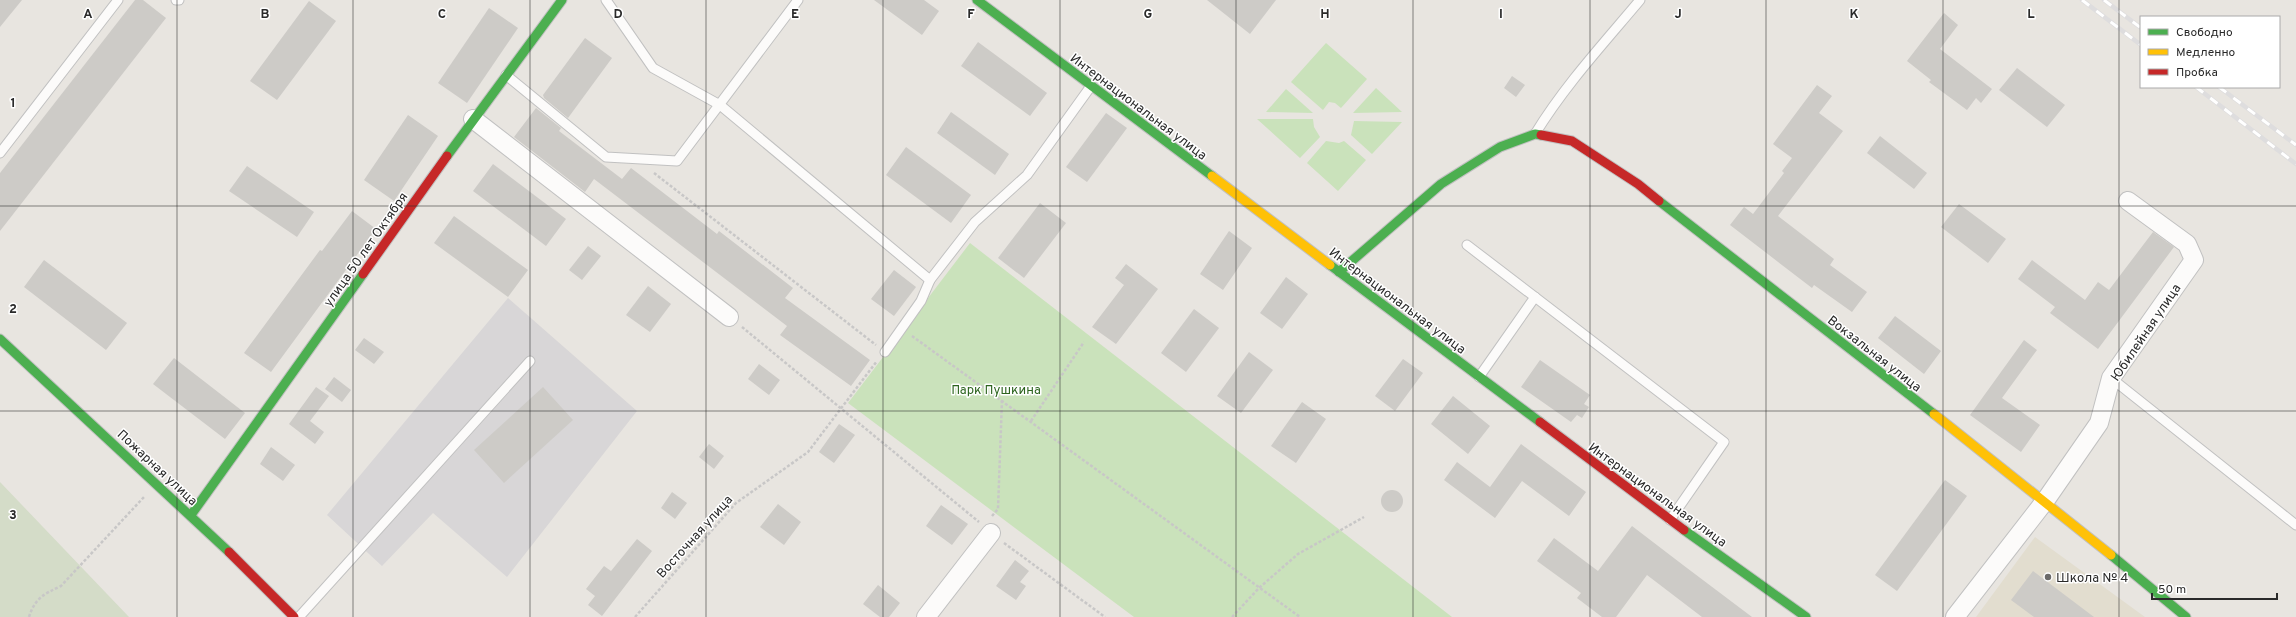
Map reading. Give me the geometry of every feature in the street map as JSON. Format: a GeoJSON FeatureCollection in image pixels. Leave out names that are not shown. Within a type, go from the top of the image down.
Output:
{"type":"FeatureCollection","features":[{"type":"Feature","properties":{"kind":"street","name":"улица 50 лет Октября"},"geometry":{"type":"LineString","coordinates":[[191,515],[473,119],[562,0]]}},
{"type":"Feature","properties":{"kind":"street","name":"Интернациональная улица"},"geometry":{"type":"LineString","coordinates":[[976,0],[1670,520],[1806,617]]}},
{"type":"Feature","properties":{"kind":"street"},"geometry":{"type":"LineString","coordinates":[[473,119],[729,317]]}},
{"type":"Feature","properties":{"kind":"street"},"geometry":{"type":"LineString","coordinates":[[1339,272],[1441,184],[1500,147],[1535,134]]}},
{"type":"Feature","properties":{"kind":"street","name":"Вокзальная улица"},"geometry":{"type":"LineString","coordinates":[[1535,134],[1572,141],[1638,184],[2044,501],[2186,617]]}},
{"type":"Feature","properties":{"kind":"street","name":"Юбилейная улица"},"geometry":{"type":"LineString","coordinates":[[1955,617],[2044,501],[2099,423],[2111,378],[2194,260],[2187,244],[2128,201]]}},
{"type":"Feature","properties":{"kind":"street","name":"Пожарная улица"},"geometry":{"type":"LineString","coordinates":[[0,339],[191,515],[294,617]]}},
{"type":"Feature","properties":{"kind":"street"},"geometry":{"type":"LineString","coordinates":[[926,617],[987,529]]}},
{"type":"Feature","properties":{"kind":"lane"},"geometry":{"type":"LineString","coordinates":[[0,153],[118,0]]}},
{"type":"Feature","properties":{"kind":"lane"},"geometry":{"type":"LineString","coordinates":[[606,0],[653,68],[720,105],[930,280]]}},
{"type":"Feature","properties":{"kind":"lane"},"geometry":{"type":"LineString","coordinates":[[506,75],[606,157],[633,157],[677,161],[798,0]]}},
{"type":"Feature","properties":{"kind":"lane"},"geometry":{"type":"LineString","coordinates":[[1535,134],[1562,94],[1640,0]]}},
{"type":"Feature","properties":{"kind":"lane"},"geometry":{"type":"LineString","coordinates":[[885,352],[921,300],[930,280],[975,222],[1027,174],[1091,86]]}},
{"type":"Feature","properties":{"kind":"lane"},"geometry":{"type":"LineString","coordinates":[[1467,245],[1724,442],[1670,520]]}},
{"type":"Feature","properties":{"kind":"lane"},"geometry":{"type":"LineString","coordinates":[[1479,377],[1535,297]]}},
{"type":"Feature","properties":{"kind":"lane"},"geometry":{"type":"LineString","coordinates":[[299,617],[530,361]]}},
{"type":"Feature","properties":{"kind":"lane"},"geometry":{"type":"LineString","coordinates":[[2111,378],[2296,526]]}},
{"type":"Feature","properties":{"kind":"path"},"geometry":{"type":"LineString","coordinates":[[633,157],[885,352]]}},
{"type":"Feature","properties":{"kind":"path"},"geometry":{"type":"LineString","coordinates":[[729,317],[842,408],[987,529],[1105,617]]}},
{"type":"Feature","properties":{"kind":"path"},"geometry":{"type":"LineString","coordinates":[[902,328],[1300,617]]}},
{"type":"Feature","properties":{"kind":"path"},"geometry":{"type":"LineString","coordinates":[[1031,421],[1084,342]]}},
{"type":"Feature","properties":{"kind":"path","name":"Восточная улица"},"geometry":{"type":"LineString","coordinates":[[635,617],[736,503],[808,452],[885,352]]}},
{"type":"Feature","properties":{"kind":"path"},"geometry":{"type":"LineString","coordinates":[[987,529],[998,509],[1002,400]]}},
{"type":"Feature","properties":{"kind":"path"},"geometry":{"type":"LineString","coordinates":[[29,617],[33,604],[43,594],[61,586],[157,484]]}},
{"type":"Feature","properties":{"kind":"path"},"geometry":{"type":"LineString","coordinates":[[1232,617],[1259,588],[1298,554],[1364,517]]}},
{"type":"Feature","properties":{"kind":"shaded area"},"geometry":{"type":"Polygon","coordinates":[[[508,298],[637,411],[507,577],[433,513],[382,566],[327,515],[508,298]]]}},
{"type":"Feature","properties":{"kind":"shaded area","name":"Школа № 4"},"geometry":{"type":"Polygon","coordinates":[[[2035,537],[2145,617],[1976,617],[2035,537]]]}},
{"type":"Feature","properties":{"kind":"green space"},"geometry":{"type":"Polygon","coordinates":[[[1326,43],[1367,79],[1341,108],[1335,103],[1329,102],[1323,110],[1291,82],[1326,43]]]}},
{"type":"Feature","properties":{"kind":"green space"},"geometry":{"type":"Polygon","coordinates":[[[1376,88],[1402,112],[1353,113],[1376,88]]]}},
{"type":"Feature","properties":{"kind":"green space"},"geometry":{"type":"Polygon","coordinates":[[[1286,89],[1313,113],[1266,112],[1286,89]]]}},
{"type":"Feature","properties":{"kind":"green space"},"geometry":{"type":"Polygon","coordinates":[[[1257,119],[1313,119],[1314,127],[1320,137],[1300,158],[1257,119]]]}},
{"type":"Feature","properties":{"kind":"green space"},"geometry":{"type":"Polygon","coordinates":[[[1354,121],[1402,122],[1372,154],[1351,135],[1354,121]]]}},
{"type":"Feature","properties":{"kind":"green space"},"geometry":{"type":"Polygon","coordinates":[[[1326,141],[1339,143],[1344,141],[1366,160],[1338,191],[1307,163],[1326,141]]]}},
{"type":"Feature","properties":{"kind":"green space","name":"Парк Пушкина"},"geometry":{"type":"Polygon","coordinates":[[[970,243],[1452,617],[1134,617],[848,403],[970,243]]]}},
{"type":"Feature","properties":{"kind":"green space"},"geometry":{"type":"Polygon","coordinates":[[[0,482],[129,617],[0,617],[0,482]]]}},
{"type":"Feature","properties":{"kind":"building"},"geometry":{"type":"Polygon","coordinates":[[[0,0],[22,0],[0,27],[0,0]]]}},
{"type":"Feature","properties":{"kind":"building"},"geometry":{"type":"Polygon","coordinates":[[[135,0],[143,0],[166,18],[0,231],[0,173],[135,0]]]}},
{"type":"Feature","properties":{"kind":"building"},"geometry":{"type":"Polygon","coordinates":[[[874,0],[924,0],[939,11],[922,35],[874,0]]]}},
{"type":"Feature","properties":{"kind":"building"},"geometry":{"type":"Polygon","coordinates":[[[1207,0],[1276,0],[1250,34],[1207,0]]]}},
{"type":"Feature","properties":{"kind":"building"},"geometry":{"type":"Polygon","coordinates":[[[309,1],[336,21],[277,100],[250,81],[309,1]]]}},
{"type":"Feature","properties":{"kind":"building"},"geometry":{"type":"Polygon","coordinates":[[[489,8],[518,28],[467,103],[438,83],[489,8]]]}},
{"type":"Feature","properties":{"kind":"building"},"geometry":{"type":"Polygon","coordinates":[[[1944,13],[1958,25],[1940,49],[1992,89],[1981,103],[1976,98],[1967,110],[1929,82],[1931,80],[1907,61],[1944,13]]]}},
{"type":"Feature","properties":{"kind":"building"},"geometry":{"type":"Polygon","coordinates":[[[585,38],[612,58],[568,118],[544,98],[543,95],[585,38]]]}},
{"type":"Feature","properties":{"kind":"building"},"geometry":{"type":"Polygon","coordinates":[[[978,42],[1047,93],[1030,116],[961,66],[978,42]]]}},
{"type":"Feature","properties":{"kind":"building"},"geometry":{"type":"Polygon","coordinates":[[[2017,68],[2065,105],[2047,127],[1999,90],[2017,68]]]}},
{"type":"Feature","properties":{"kind":"building"},"geometry":{"type":"Polygon","coordinates":[[[1512,76],[1525,85],[1516,97],[1504,88],[1512,76]]]}},
{"type":"Feature","properties":{"kind":"building"},"geometry":{"type":"Polygon","coordinates":[[[1817,85],[1832,96],[1819,113],[1843,131],[1778,216],[1834,259],[1830,265],[1867,292],[1852,312],[1814,285],[1812,288],[1730,225],[1744,207],[1753,214],[1784,173],[1782,171],[1792,158],[1773,144],[1817,85]]]}},
{"type":"Feature","properties":{"kind":"building"},"geometry":{"type":"Polygon","coordinates":[[[536,108],[561,128],[559,131],[622,179],[631,168],[717,234],[719,231],[793,288],[785,298],[870,360],[851,386],[780,335],[787,326],[594,179],[585,192],[514,137],[536,108]]]}},
{"type":"Feature","properties":{"kind":"building"},"geometry":{"type":"Polygon","coordinates":[[[951,112],[1009,154],[995,175],[937,133],[951,112]]]}},
{"type":"Feature","properties":{"kind":"building"},"geometry":{"type":"Polygon","coordinates":[[[1106,113],[1127,128],[1087,182],[1066,167],[1106,113]]]}},
{"type":"Feature","properties":{"kind":"building"},"geometry":{"type":"Polygon","coordinates":[[[408,115],[438,136],[394,201],[364,180],[408,115]]]}},
{"type":"Feature","properties":{"kind":"building"},"geometry":{"type":"Polygon","coordinates":[[[1880,136],[1927,173],[1914,189],[1867,153],[1880,136]]]}},
{"type":"Feature","properties":{"kind":"building"},"geometry":{"type":"Polygon","coordinates":[[[906,147],[971,195],[951,223],[886,175],[906,147]]]}},
{"type":"Feature","properties":{"kind":"building"},"geometry":{"type":"Polygon","coordinates":[[[493,164],[566,219],[546,246],[473,191],[493,164]]]}},
{"type":"Feature","properties":{"kind":"building"},"geometry":{"type":"Polygon","coordinates":[[[247,166],[314,212],[297,237],[229,191],[247,166]]]}},
{"type":"Feature","properties":{"kind":"building"},"geometry":{"type":"Polygon","coordinates":[[[1040,203],[1066,223],[1024,278],[998,258],[1040,203]]]}},
{"type":"Feature","properties":{"kind":"building"},"geometry":{"type":"Polygon","coordinates":[[[1959,204],[2006,239],[1988,263],[1941,227],[1959,204]]]}},
{"type":"Feature","properties":{"kind":"building"},"geometry":{"type":"Polygon","coordinates":[[[352,211],[376,229],[271,372],[244,353],[320,250],[322,251],[352,211]]]}},
{"type":"Feature","properties":{"kind":"building"},"geometry":{"type":"Polygon","coordinates":[[[454,216],[528,270],[508,297],[434,243],[454,216]]]}},
{"type":"Feature","properties":{"kind":"building"},"geometry":{"type":"Polygon","coordinates":[[[1229,231],[1252,248],[1223,290],[1200,274],[1229,231]]]}},
{"type":"Feature","properties":{"kind":"building"},"geometry":{"type":"Polygon","coordinates":[[[2153,232],[2174,247],[2098,349],[2050,313],[2055,307],[2018,279],[2032,260],[2085,300],[2098,282],[2109,290],[2153,232]]]}},
{"type":"Feature","properties":{"kind":"building"},"geometry":{"type":"Polygon","coordinates":[[[588,246],[601,256],[582,280],[569,270],[588,246]]]}},
{"type":"Feature","properties":{"kind":"building"},"geometry":{"type":"Polygon","coordinates":[[[44,260],[127,323],[106,350],[24,287],[44,260]]]}},
{"type":"Feature","properties":{"kind":"building"},"geometry":{"type":"Polygon","coordinates":[[[1126,264],[1158,289],[1116,344],[1092,327],[1124,285],[1115,278],[1126,264]]]}},
{"type":"Feature","properties":{"kind":"building"},"geometry":{"type":"Polygon","coordinates":[[[894,270],[916,287],[894,316],[871,299],[894,270]]]}},
{"type":"Feature","properties":{"kind":"building"},"geometry":{"type":"Polygon","coordinates":[[[1286,277],[1308,294],[1282,329],[1260,313],[1286,277]]]}},
{"type":"Feature","properties":{"kind":"building"},"geometry":{"type":"Polygon","coordinates":[[[648,286],[671,304],[650,332],[626,315],[648,286]]]}},
{"type":"Feature","properties":{"kind":"building"},"geometry":{"type":"Polygon","coordinates":[[[1194,309],[1219,328],[1186,372],[1161,353],[1194,309]]]}},
{"type":"Feature","properties":{"kind":"building"},"geometry":{"type":"Polygon","coordinates":[[[1895,316],[1941,351],[1924,374],[1878,338],[1895,316]]]}},
{"type":"Feature","properties":{"kind":"building"},"geometry":{"type":"Polygon","coordinates":[[[364,338],[384,352],[374,364],[355,350],[364,338]]]}},
{"type":"Feature","properties":{"kind":"building"},"geometry":{"type":"Polygon","coordinates":[[[2024,340],[2037,350],[2002,398],[2040,425],[2021,452],[1970,415],[2024,340]]]}},
{"type":"Feature","properties":{"kind":"building"},"geometry":{"type":"Polygon","coordinates":[[[1249,352],[1273,370],[1241,413],[1217,396],[1249,352]]]}},
{"type":"Feature","properties":{"kind":"building"},"geometry":{"type":"Polygon","coordinates":[[[174,358],[245,413],[225,439],[153,384],[174,358]]]}},
{"type":"Feature","properties":{"kind":"building"},"geometry":{"type":"Polygon","coordinates":[[[1403,359],[1423,373],[1395,411],[1375,396],[1403,359]]]}},
{"type":"Feature","properties":{"kind":"building"},"geometry":{"type":"Polygon","coordinates":[[[1540,360],[1590,395],[1584,404],[1589,407],[1582,418],[1577,415],[1571,422],[1521,387],[1540,360]]]}},
{"type":"Feature","properties":{"kind":"building"},"geometry":{"type":"Polygon","coordinates":[[[759,364],[780,380],[769,395],[748,379],[759,364]]]}},
{"type":"Feature","properties":{"kind":"building"},"geometry":{"type":"Polygon","coordinates":[[[334,377],[351,390],[342,402],[325,389],[334,377]]]}},
{"type":"Feature","properties":{"kind":"building"},"geometry":{"type":"Polygon","coordinates":[[[316,387],[329,396],[310,421],[324,432],[315,444],[289,424],[316,387]]]}},
{"type":"Feature","properties":{"kind":"building"},"geometry":{"type":"Polygon","coordinates":[[[543,387],[573,420],[504,483],[474,450],[543,387]]]}},
{"type":"Feature","properties":{"kind":"building"},"geometry":{"type":"Polygon","coordinates":[[[1453,396],[1490,426],[1468,454],[1431,424],[1453,396]]]}},
{"type":"Feature","properties":{"kind":"building"},"geometry":{"type":"Polygon","coordinates":[[[1302,402],[1326,419],[1296,463],[1271,446],[1302,402]]]}},
{"type":"Feature","properties":{"kind":"building"},"geometry":{"type":"Polygon","coordinates":[[[839,424],[855,435],[834,463],[819,452],[839,424]]]}},
{"type":"Feature","properties":{"kind":"building"},"geometry":{"type":"Polygon","coordinates":[[[709,444],[724,456],[714,469],[699,457],[709,444]]]}},
{"type":"Feature","properties":{"kind":"building"},"geometry":{"type":"Polygon","coordinates":[[[1521,444],[1586,492],[1569,516],[1522,481],[1495,518],[1444,480],[1457,462],[1490,487],[1521,444]]]}},
{"type":"Feature","properties":{"kind":"building"},"geometry":{"type":"Polygon","coordinates":[[[271,447],[295,465],[283,481],[260,464],[271,447]]]}},
{"type":"Feature","properties":{"kind":"building"},"geometry":{"type":"Polygon","coordinates":[[[1945,480],[1967,496],[1897,591],[1875,575],[1945,480]]]}},
{"type":"Feature","properties":{"kind":"building"},"geometry":{"type":"Polygon","coordinates":[[[1392,490],[1400,493],[1403,501],[1400,509],[1392,512],[1384,509],[1381,501],[1384,493],[1392,490]]]}},
{"type":"Feature","properties":{"kind":"building"},"geometry":{"type":"Polygon","coordinates":[[[672,492],[687,503],[675,519],[661,508],[672,492]]]}},
{"type":"Feature","properties":{"kind":"building"},"geometry":{"type":"Polygon","coordinates":[[[778,504],[801,522],[784,545],[760,527],[778,504]]]}},
{"type":"Feature","properties":{"kind":"building"},"geometry":{"type":"Polygon","coordinates":[[[941,505],[968,524],[952,545],[926,526],[941,505]]]}},
{"type":"Feature","properties":{"kind":"building"},"geometry":{"type":"Polygon","coordinates":[[[1632,526],[1752,617],[1702,617],[1647,575],[1616,617],[1602,617],[1577,598],[1581,593],[1537,561],[1554,538],[1598,571],[1632,526]]]}},
{"type":"Feature","properties":{"kind":"building"},"geometry":{"type":"Polygon","coordinates":[[[637,539],[652,551],[602,616],[588,605],[595,596],[586,589],[604,566],[611,571],[637,539]]]}},
{"type":"Feature","properties":{"kind":"building"},"geometry":{"type":"Polygon","coordinates":[[[1015,560],[1029,571],[1020,582],[1026,586],[1016,600],[996,586],[1015,560]]]}},
{"type":"Feature","properties":{"kind":"building"},"geometry":{"type":"Polygon","coordinates":[[[2033,571],[2094,617],[2034,617],[2011,600],[2033,571]]]}},
{"type":"Feature","properties":{"kind":"building"},"geometry":{"type":"Polygon","coordinates":[[[878,585],[900,603],[889,617],[880,617],[863,604],[878,585]]]}},
{"type":"Feature","properties":{"kind":"railway"},"geometry":{"type":"LineString","coordinates":[[2082,0],[2140,44]]}},
{"type":"Feature","properties":{"kind":"railway"},"geometry":{"type":"LineString","coordinates":[[2104,0],[2140,27]]}},
{"type":"Feature","properties":{"kind":"railway"},"geometry":{"type":"LineString","coordinates":[[2197,88],[2296,164]]}},
{"type":"Feature","properties":{"kind":"railway"},"geometry":{"type":"LineString","coordinates":[[2220,88],[2296,145]]}},
{"type":"Feature","properties":{"kind":"traffic: fast"},"geometry":{"type":"LineString","coordinates":[[447,156],[562,0]]}},
{"type":"Feature","properties":{"kind":"traffic: fast"},"geometry":{"type":"LineString","coordinates":[[977,0],[1212,176]]}},
{"type":"Feature","properties":{"kind":"traffic: fast"},"geometry":{"type":"LineString","coordinates":[[1339,272],[1441,184],[1500,147],[1535,134],[1541,135]]}},
{"type":"Feature","properties":{"kind":"traffic: fast"},"geometry":{"type":"LineString","coordinates":[[1659,201],[1934,414]]}},
{"type":"Feature","properties":{"kind":"traffic: fast"},"geometry":{"type":"LineString","coordinates":[[1330,265],[1540,422]]}},
{"type":"Feature","properties":{"kind":"traffic: fast"},"geometry":{"type":"LineString","coordinates":[[191,515],[363,274]]}},
{"type":"Feature","properties":{"kind":"traffic: fast"},"geometry":{"type":"LineString","coordinates":[[0,339],[229,552]]}},
{"type":"Feature","properties":{"kind":"traffic: fast"},"geometry":{"type":"LineString","coordinates":[[1684,530],[1806,617]]}},
{"type":"Feature","properties":{"kind":"traffic: fast"},"geometry":{"type":"LineString","coordinates":[[2111,555],[2186,617]]}},
{"type":"Feature","properties":{"kind":"traffic: slow"},"geometry":{"type":"LineString","coordinates":[[1212,176],[1330,265]]}},
{"type":"Feature","properties":{"kind":"traffic: slow"},"geometry":{"type":"LineString","coordinates":[[1934,414],[2111,555]]}},
{"type":"Feature","properties":{"kind":"traffic: jam"},"geometry":{"type":"LineString","coordinates":[[1541,135],[1572,141],[1638,184],[1659,201]]}},
{"type":"Feature","properties":{"kind":"traffic: jam"},"geometry":{"type":"LineString","coordinates":[[363,274],[447,156]]}},
{"type":"Feature","properties":{"kind":"traffic: jam"},"geometry":{"type":"LineString","coordinates":[[1540,422],[1684,530]]}},
{"type":"Feature","properties":{"kind":"traffic: jam"},"geometry":{"type":"LineString","coordinates":[[229,552],[294,617]]}},
{"type":"Feature","properties":{"kind":"place","name":"Школа № 4"},"geometry":{"type":"Point","coordinates":[2048,577]}}]}
